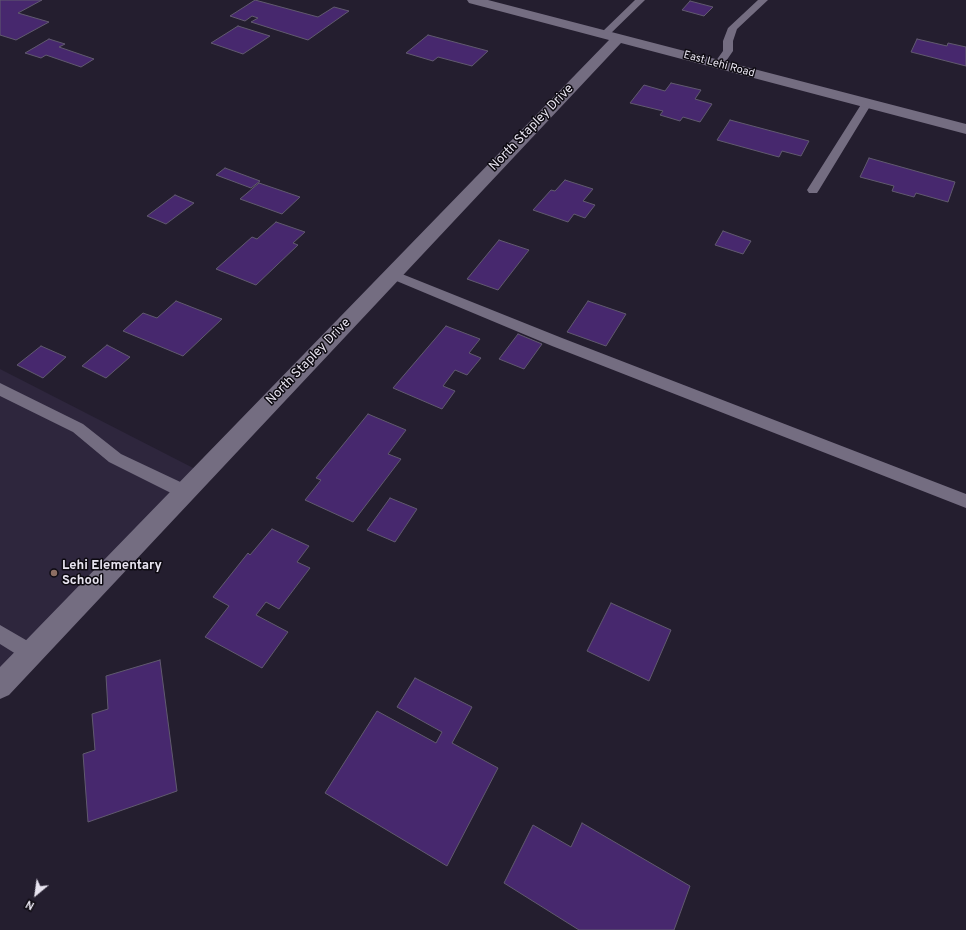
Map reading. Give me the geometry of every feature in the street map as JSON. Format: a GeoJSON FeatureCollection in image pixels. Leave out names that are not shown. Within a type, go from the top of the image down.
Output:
{"type":"FeatureCollection","features":[{"type":"Feature","properties":{"kind":"street","name":"East Lehi Road"},"geometry":{"type":"LineString","coordinates":[[473,0],[966,129]]}},
{"type":"Feature","properties":{"kind":"street","name":"North Stapley Drive"},"geometry":{"type":"LineString","coordinates":[[0,686],[392,274],[610,37]]}},
{"type":"Feature","properties":{"kind":"lane"},"geometry":{"type":"LineString","coordinates":[[610,37],[640,0]]}},
{"type":"Feature","properties":{"kind":"lane"},"geometry":{"type":"LineString","coordinates":[[718,65],[728,51],[728,41],[733,28],[763,0]]}},
{"type":"Feature","properties":{"kind":"lane"},"geometry":{"type":"LineString","coordinates":[[813,190],[866,103]]}},
{"type":"Feature","properties":{"kind":"lane"},"geometry":{"type":"LineString","coordinates":[[392,274],[557,342],[966,501]]}},
{"type":"Feature","properties":{"kind":"lane"},"geometry":{"type":"LineString","coordinates":[[0,389],[78,428],[115,458],[185,492]]}},
{"type":"Feature","properties":{"kind":"lane"},"geometry":{"type":"LineString","coordinates":[[0,634],[31,653]]}},
{"type":"Feature","properties":{"kind":"shaded area","name":"Lehi Elementary School"},"geometry":{"type":"Polygon","coordinates":[[[0,369],[203,473],[0,686],[0,369]]]}},
{"type":"Feature","properties":{"kind":"building"},"geometry":{"type":"Polygon","coordinates":[[[0,0],[42,0],[18,13],[49,22],[16,40],[0,35],[0,0]]]}},
{"type":"Feature","properties":{"kind":"building"},"geometry":{"type":"Polygon","coordinates":[[[255,0],[318,17],[334,7],[349,11],[308,40],[251,22],[258,18],[252,16],[245,21],[230,16],[255,0]]]}},
{"type":"Feature","properties":{"kind":"building"},"geometry":{"type":"Polygon","coordinates":[[[690,1],[713,7],[704,16],[682,10],[690,1]]]}},
{"type":"Feature","properties":{"kind":"building"},"geometry":{"type":"Polygon","coordinates":[[[238,26],[270,36],[243,54],[211,43],[238,26]]]}},
{"type":"Feature","properties":{"kind":"building"},"geometry":{"type":"Polygon","coordinates":[[[428,35],[488,51],[472,66],[438,57],[433,61],[406,53],[428,35]]]}},
{"type":"Feature","properties":{"kind":"building"},"geometry":{"type":"Polygon","coordinates":[[[49,39],[65,44],[59,47],[94,59],[81,67],[46,55],[41,58],[25,53],[49,39]]]}},
{"type":"Feature","properties":{"kind":"building"},"geometry":{"type":"Polygon","coordinates":[[[917,39],[947,46],[948,43],[966,47],[966,66],[911,52],[917,39]]]}},
{"type":"Feature","properties":{"kind":"building"},"geometry":{"type":"Polygon","coordinates":[[[671,83],[701,90],[695,99],[712,104],[700,122],[683,117],[680,121],[660,115],[663,111],[630,103],[644,85],[665,91],[671,83]]]}},
{"type":"Feature","properties":{"kind":"building"},"geometry":{"type":"Polygon","coordinates":[[[730,120],[809,141],[801,156],[782,151],[779,157],[717,140],[730,120]]]}},
{"type":"Feature","properties":{"kind":"building"},"geometry":{"type":"Polygon","coordinates":[[[869,158],[955,182],[948,202],[916,193],[914,197],[892,191],[894,186],[860,177],[869,158]]]}},
{"type":"Feature","properties":{"kind":"building"},"geometry":{"type":"Polygon","coordinates":[[[225,168],[260,181],[251,188],[216,175],[225,168]]]}},
{"type":"Feature","properties":{"kind":"building"},"geometry":{"type":"Polygon","coordinates":[[[565,180],[593,189],[583,201],[595,205],[585,218],[574,214],[568,222],[533,210],[551,190],[555,191],[565,180]]]}},
{"type":"Feature","properties":{"kind":"building"},"geometry":{"type":"Polygon","coordinates":[[[259,183],[300,197],[282,214],[240,199],[259,183]]]}},
{"type":"Feature","properties":{"kind":"building"},"geometry":{"type":"Polygon","coordinates":[[[175,195],[194,203],[166,224],[147,216],[175,195]]]}},
{"type":"Feature","properties":{"kind":"building"},"geometry":{"type":"Polygon","coordinates":[[[276,222],[305,232],[293,243],[298,245],[256,285],[216,269],[252,237],[257,239],[276,222]]]}},
{"type":"Feature","properties":{"kind":"building"},"geometry":{"type":"Polygon","coordinates":[[[723,231],[751,241],[743,254],[715,245],[723,231]]]}},
{"type":"Feature","properties":{"kind":"building"},"geometry":{"type":"Polygon","coordinates":[[[499,240],[529,250],[498,290],[467,279],[499,240]]]}},
{"type":"Feature","properties":{"kind":"building"},"geometry":{"type":"Polygon","coordinates":[[[176,301],[222,319],[183,356],[123,331],[143,313],[157,318],[176,301]]]}},
{"type":"Feature","properties":{"kind":"building"},"geometry":{"type":"Polygon","coordinates":[[[588,301],[626,314],[606,346],[567,332],[588,301]]]}},
{"type":"Feature","properties":{"kind":"building"},"geometry":{"type":"Polygon","coordinates":[[[446,326],[480,339],[469,353],[481,358],[467,375],[455,370],[443,386],[455,391],[442,409],[393,388],[446,326]]]}},
{"type":"Feature","properties":{"kind":"building"},"geometry":{"type":"Polygon","coordinates":[[[518,334],[542,344],[524,369],[499,359],[518,334]]]}},
{"type":"Feature","properties":{"kind":"building"},"geometry":{"type":"Polygon","coordinates":[[[107,345],[130,357],[106,378],[82,366],[107,345]]]}},
{"type":"Feature","properties":{"kind":"building"},"geometry":{"type":"Polygon","coordinates":[[[41,346],[66,357],[43,378],[17,365],[41,346]]]}},
{"type":"Feature","properties":{"kind":"building"},"geometry":{"type":"Polygon","coordinates":[[[368,414],[406,430],[388,454],[401,459],[353,522],[305,500],[321,480],[316,478],[368,414]]]}},
{"type":"Feature","properties":{"kind":"building"},"geometry":{"type":"Polygon","coordinates":[[[390,498],[417,509],[395,542],[367,530],[390,498]]]}},
{"type":"Feature","properties":{"kind":"building"},"geometry":{"type":"Polygon","coordinates":[[[272,529],[309,546],[297,562],[310,568],[279,609],[266,602],[256,615],[288,632],[262,668],[205,637],[229,606],[213,597],[248,553],[250,555],[272,529]]]}},
{"type":"Feature","properties":{"kind":"building"},"geometry":{"type":"Polygon","coordinates":[[[611,603],[671,630],[649,681],[587,651],[611,603]]]}},
{"type":"Feature","properties":{"kind":"building"},"geometry":{"type":"Polygon","coordinates":[[[160,660],[177,791],[88,822],[83,754],[95,750],[92,714],[108,709],[106,676],[160,660]]]}},
{"type":"Feature","properties":{"kind":"building"},"geometry":{"type":"Polygon","coordinates":[[[415,678],[472,707],[452,743],[498,768],[447,866],[325,793],[377,711],[436,743],[442,732],[397,707],[415,678]]]}},
{"type":"Feature","properties":{"kind":"building"},"geometry":{"type":"Polygon","coordinates":[[[582,823],[690,886],[674,930],[579,930],[504,883],[533,825],[571,847],[582,823]]]}},
{"type":"Feature","properties":{"kind":"place","name":"Lehi Elementary School"},"geometry":{"type":"Point","coordinates":[54,573]}}]}
